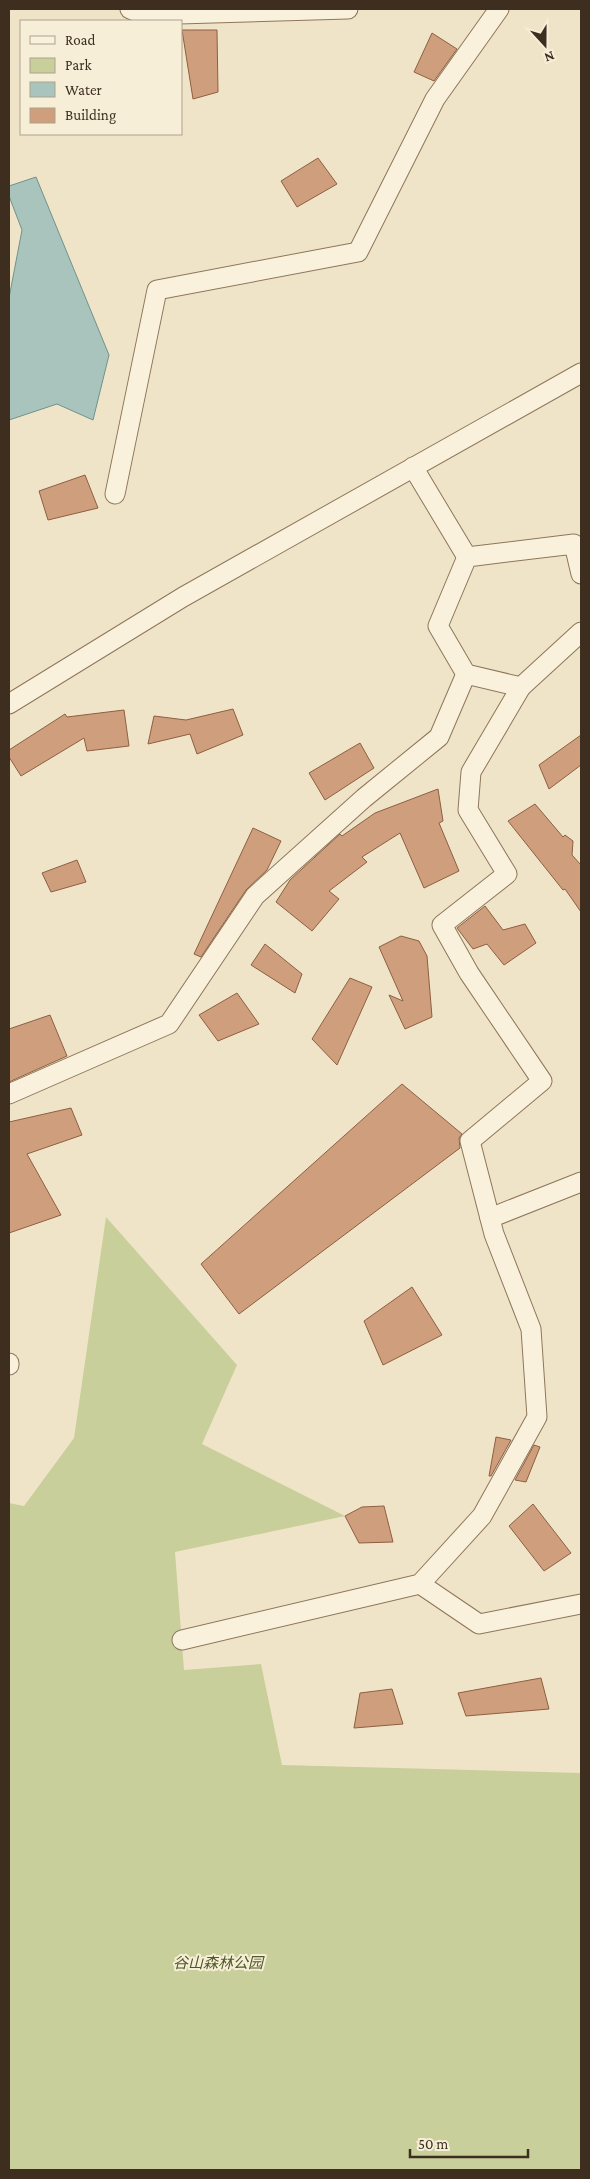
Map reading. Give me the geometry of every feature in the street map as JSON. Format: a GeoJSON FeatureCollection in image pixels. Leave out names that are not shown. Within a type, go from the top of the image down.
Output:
{"type":"FeatureCollection","features":[{"type":"Feature","properties":{"kind":"street"},"geometry":{"type":"LineString","coordinates":[[130,9],[145,15],[348,9]]}},
{"type":"Feature","properties":{"kind":"street"},"geometry":{"type":"LineString","coordinates":[[115,494],[157,290],[358,252],[435,99],[499,9]]}},
{"type":"Feature","properties":{"kind":"street"},"geometry":{"type":"LineString","coordinates":[[9,704],[184,597],[581,373]]}},
{"type":"Feature","properties":{"kind":"street"},"geometry":{"type":"LineString","coordinates":[[413,467],[467,557]]}},
{"type":"Feature","properties":{"kind":"street"},"geometry":{"type":"LineString","coordinates":[[467,557],[578,544],[581,574]]}},
{"type":"Feature","properties":{"kind":"street"},"geometry":{"type":"LineString","coordinates":[[467,557],[438,626],[466,674],[521,687]]}},
{"type":"Feature","properties":{"kind":"street"},"geometry":{"type":"LineString","coordinates":[[182,1640],[420,1584],[482,1516],[537,1417],[531,1329],[490,1218],[470,1140],[542,1081],[469,973],[442,925],[507,874],[468,810],[471,772],[521,687],[581,632]]}},
{"type":"Feature","properties":{"kind":"street"},"geometry":{"type":"LineString","coordinates":[[9,1094],[170,1024],[255,896],[364,798],[439,737],[466,674]]}},
{"type":"Feature","properties":{"kind":"street"},"geometry":{"type":"LineString","coordinates":[[490,1218],[581,1182]]}},
{"type":"Feature","properties":{"kind":"street"},"geometry":{"type":"LineString","coordinates":[[420,1584],[479,1624],[581,1604]]}},
{"type":"Feature","properties":{"kind":"green space","name":"谷山森林公园"},"geometry":{"type":"Polygon","coordinates":[[[106,1217],[237,1365],[202,1444],[345,1516],[175,1552],[184,1670],[261,1664],[282,1765],[581,1773],[581,2170],[9,2170],[9,1503],[24,1506],[74,1438],[106,1217]]]}},
{"type":"Feature","properties":{"kind":"water"},"geometry":{"type":"Polygon","coordinates":[[[36,177],[109,355],[93,420],[57,404],[9,420],[9,298],[22,230],[9,196],[9,186],[36,177]]]}},
{"type":"Feature","properties":{"kind":"building"},"geometry":{"type":"Polygon","coordinates":[[[182,30],[217,30],[218,92],[193,99],[182,30]]]}},
{"type":"Feature","properties":{"kind":"building"},"geometry":{"type":"Polygon","coordinates":[[[432,33],[457,49],[434,81],[414,72],[432,33]]]}},
{"type":"Feature","properties":{"kind":"building"},"geometry":{"type":"Polygon","coordinates":[[[318,158],[337,184],[297,207],[281,181],[318,158]]]}},
{"type":"Feature","properties":{"kind":"building"},"geometry":{"type":"Polygon","coordinates":[[[85,475],[98,508],[48,520],[39,491],[85,475]]]}},
{"type":"Feature","properties":{"kind":"building"},"geometry":{"type":"Polygon","coordinates":[[[233,709],[243,735],[197,754],[190,734],[148,744],[154,716],[186,720],[233,709]]]}},
{"type":"Feature","properties":{"kind":"building"},"geometry":{"type":"Polygon","coordinates":[[[124,710],[129,746],[87,751],[84,738],[21,776],[9,757],[9,750],[65,714],[67,717],[124,710]]]}},
{"type":"Feature","properties":{"kind":"building"},"geometry":{"type":"Polygon","coordinates":[[[581,735],[581,765],[549,789],[539,765],[581,735]]]}},
{"type":"Feature","properties":{"kind":"building"},"geometry":{"type":"Polygon","coordinates":[[[360,743],[374,768],[325,800],[309,773],[360,743]]]}},
{"type":"Feature","properties":{"kind":"building"},"geometry":{"type":"Polygon","coordinates":[[[438,789],[443,821],[439,823],[459,871],[424,888],[400,833],[362,857],[367,862],[329,891],[339,899],[312,931],[276,902],[290,880],[340,834],[342,836],[375,813],[438,789]]]}},
{"type":"Feature","properties":{"kind":"building"},"geometry":{"type":"Polygon","coordinates":[[[535,804],[563,837],[565,835],[573,841],[572,855],[581,865],[581,912],[565,889],[563,890],[508,821],[535,804]]]}},
{"type":"Feature","properties":{"kind":"building"},"geometry":{"type":"Polygon","coordinates":[[[253,828],[281,841],[267,870],[246,890],[201,957],[194,954],[253,828]]]}},
{"type":"Feature","properties":{"kind":"building"},"geometry":{"type":"Polygon","coordinates":[[[77,860],[86,882],[51,892],[42,873],[77,860]]]}},
{"type":"Feature","properties":{"kind":"building"},"geometry":{"type":"Polygon","coordinates":[[[485,906],[503,930],[525,924],[536,943],[504,965],[487,944],[473,949],[457,928],[485,906]]]}},
{"type":"Feature","properties":{"kind":"building"},"geometry":{"type":"Polygon","coordinates":[[[401,936],[419,941],[427,956],[432,1017],[405,1029],[389,995],[403,1001],[379,947],[401,936]]]}},
{"type":"Feature","properties":{"kind":"building"},"geometry":{"type":"Polygon","coordinates":[[[265,944],[302,974],[295,993],[251,965],[265,944]]]}},
{"type":"Feature","properties":{"kind":"building"},"geometry":{"type":"Polygon","coordinates":[[[350,978],[372,987],[337,1065],[312,1039],[350,978]]]}},
{"type":"Feature","properties":{"kind":"building"},"geometry":{"type":"Polygon","coordinates":[[[237,993],[259,1024],[218,1041],[199,1015],[237,993]]]}},
{"type":"Feature","properties":{"kind":"building"},"geometry":{"type":"Polygon","coordinates":[[[50,1015],[67,1056],[9,1082],[9,1029],[50,1015]]]}},
{"type":"Feature","properties":{"kind":"building"},"geometry":{"type":"Polygon","coordinates":[[[402,1084],[462,1134],[459,1138],[460,1148],[239,1314],[201,1264],[402,1084]]]}},
{"type":"Feature","properties":{"kind":"building"},"geometry":{"type":"Polygon","coordinates":[[[71,1108],[82,1135],[27,1154],[61,1215],[9,1233],[9,1122],[71,1108]]]}},
{"type":"Feature","properties":{"kind":"building"},"geometry":{"type":"Polygon","coordinates":[[[412,1287],[442,1335],[383,1365],[364,1321],[412,1287]]]}},
{"type":"Feature","properties":{"kind":"building"},"geometry":{"type":"Polygon","coordinates":[[[496,1437],[511,1440],[491,1476],[489,1476],[496,1437]]]}},
{"type":"Feature","properties":{"kind":"building"},"geometry":{"type":"Polygon","coordinates":[[[534,1445],[540,1447],[526,1482],[515,1480],[534,1445]]]}},
{"type":"Feature","properties":{"kind":"building"},"geometry":{"type":"Polygon","coordinates":[[[533,1504],[571,1553],[544,1571],[509,1526],[533,1504]]]}},
{"type":"Feature","properties":{"kind":"building"},"geometry":{"type":"Polygon","coordinates":[[[384,1506],[393,1542],[359,1543],[345,1516],[362,1507],[384,1506]]]}},
{"type":"Feature","properties":{"kind":"building"},"geometry":{"type":"Polygon","coordinates":[[[541,1678],[549,1709],[466,1716],[458,1693],[541,1678]]]}},
{"type":"Feature","properties":{"kind":"building"},"geometry":{"type":"Polygon","coordinates":[[[392,1689],[403,1724],[354,1728],[360,1693],[392,1689]]]}}]}
